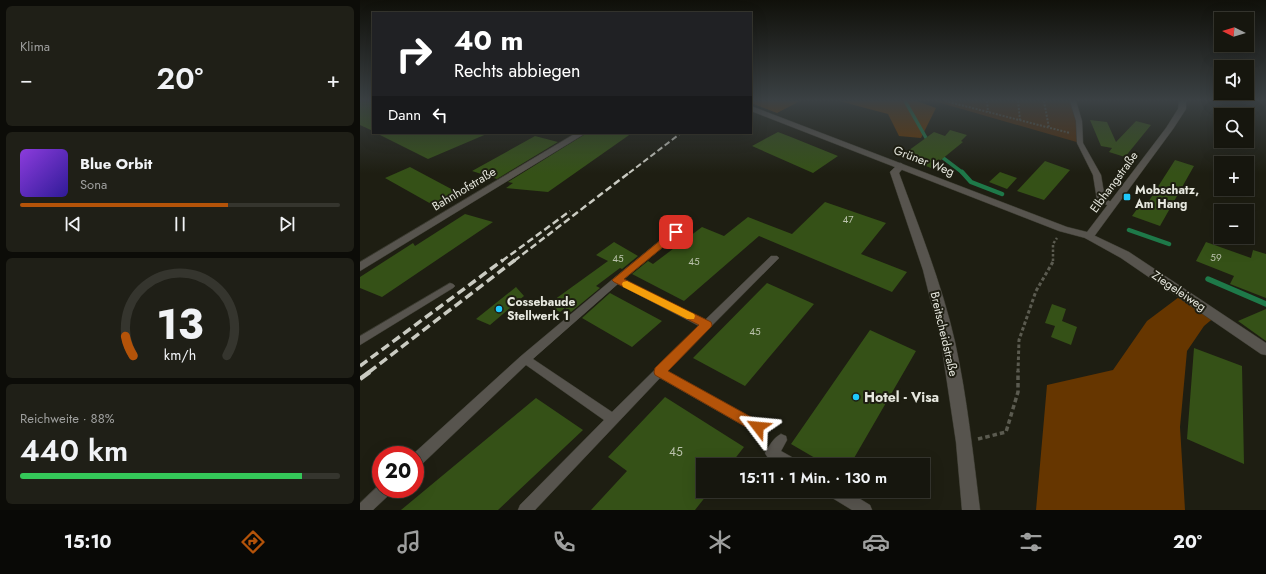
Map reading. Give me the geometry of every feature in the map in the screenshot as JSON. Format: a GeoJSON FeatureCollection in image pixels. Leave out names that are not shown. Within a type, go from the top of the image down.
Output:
{"type":"FeatureCollection","features":[{"type":"Feature","properties":{"kind":"street","name":"Grüner Weg"},"geometry":{"type":"LineString","coordinates":[[794,125],[1063,229],[1089,236]]}},
{"type":"Feature","properties":{"kind":"street","name":"Elbhangstraße"},"geometry":{"type":"LineString","coordinates":[[1089,236],[1172,125]]}},
{"type":"Feature","properties":{"kind":"street","name":"Bahnhofstraße"},"geometry":{"type":"LineString","coordinates":[[360,267],[580,134]]}},
{"type":"Feature","properties":{"kind":"street","name":"Breitscheidstraße"},"geometry":{"type":"LineString","coordinates":[[901,166],[894,172],[929,270],[948,342],[964,442],[971,510]]}},
{"type":"Feature","properties":{"kind":"street","name":"Ziegeleiweg"},"geometry":{"type":"LineString","coordinates":[[1089,236],[1125,255],[1266,350]]}},
{"type":"Feature","properties":{"kind":"lane"},"geometry":{"type":"LineString","coordinates":[[1079,125],[1080,143],[1097,175],[1101,200],[1112,204]]}},
{"type":"Feature","properties":{"kind":"lane"},"geometry":{"type":"LineString","coordinates":[[424,454],[525,359],[617,280],[688,222]]}},
{"type":"Feature","properties":{"kind":"lane"},"geometry":{"type":"LineString","coordinates":[[525,510],[659,372],[774,258]]}},
{"type":"Feature","properties":{"kind":"lane"},"geometry":{"type":"LineString","coordinates":[[617,280],[707,325]]}},
{"type":"Feature","properties":{"kind":"lane"},"geometry":{"type":"LineString","coordinates":[[360,341],[450,286]]}},
{"type":"Feature","properties":{"kind":"lane"},"geometry":{"type":"LineString","coordinates":[[525,359],[613,420]]}},
{"type":"Feature","properties":{"kind":"lane"},"geometry":{"type":"LineString","coordinates":[[659,372],[758,427]]}},
{"type":"Feature","properties":{"kind":"lane"},"geometry":{"type":"LineString","coordinates":[[780,458],[772,453],[781,440]]}},
{"type":"Feature","properties":{"kind":"lane"},"geometry":{"type":"LineString","coordinates":[[363,510],[376,498]]}},
{"type":"Feature","properties":{"kind":"lane"},"geometry":{"type":"LineString","coordinates":[[845,498],[865,510]]}},
{"type":"Feature","properties":{"kind":"path"},"geometry":{"type":"LineString","coordinates":[[1037,125],[1080,136]]}},
{"type":"Feature","properties":{"kind":"path"},"geometry":{"type":"LineString","coordinates":[[964,442],[1006,432],[1018,392],[1019,340],[1036,291],[1054,260],[1053,244],[1063,229]]}},
{"type":"Feature","properties":{"kind":"shaded area"},"geometry":{"type":"Polygon","coordinates":[[[893,125],[928,125],[921,138],[899,136],[893,125]]]}},
{"type":"Feature","properties":{"kind":"shaded area"},"geometry":{"type":"Polygon","coordinates":[[[1017,125],[1077,125],[1080,143],[1017,125]]]}},
{"type":"Feature","properties":{"kind":"shaded area"},"geometry":{"type":"Polygon","coordinates":[[[1183,294],[1216,316],[1204,326],[1187,351],[1180,427],[1185,510],[1036,510],[1047,385],[1113,370],[1147,321],[1183,294]]]}},
{"type":"Feature","properties":{"kind":"building"},"geometry":{"type":"Polygon","coordinates":[[[360,125],[372,125],[372,131],[360,125]]]}},
{"type":"Feature","properties":{"kind":"building"},"geometry":{"type":"Polygon","coordinates":[[[1092,125],[1108,125],[1116,142],[1132,125],[1151,125],[1125,157],[1109,152],[1112,148],[1101,146],[1092,125]]]}},
{"type":"Feature","properties":{"kind":"building"},"geometry":{"type":"Polygon","coordinates":[[[950,130],[967,135],[961,141],[963,142],[931,168],[901,156],[934,132],[945,136],[950,130]]]}},
{"type":"Feature","properties":{"kind":"building"},"geometry":{"type":"Polygon","coordinates":[[[778,132],[838,156],[813,173],[752,146],[778,132]]]}},
{"type":"Feature","properties":{"kind":"building"},"geometry":{"type":"Polygon","coordinates":[[[378,134],[487,134],[428,159],[378,134]]]}},
{"type":"Feature","properties":{"kind":"building"},"geometry":{"type":"Polygon","coordinates":[[[585,134],[631,134],[548,192],[506,188],[513,183],[508,182],[585,134]]]}},
{"type":"Feature","properties":{"kind":"building"},"geometry":{"type":"Polygon","coordinates":[[[535,136],[558,142],[497,179],[472,171],[535,136]]]}},
{"type":"Feature","properties":{"kind":"building"},"geometry":{"type":"Polygon","coordinates":[[[1175,160],[1194,166],[1160,226],[1132,216],[1140,205],[1145,207],[1175,160]]]}},
{"type":"Feature","properties":{"kind":"building"},"geometry":{"type":"Polygon","coordinates":[[[1045,161],[1070,170],[1044,200],[1017,191],[1045,161]]]}},
{"type":"Feature","properties":{"kind":"building"},"geometry":{"type":"Polygon","coordinates":[[[410,167],[455,191],[433,205],[385,178],[410,167]]]}},
{"type":"Feature","properties":{"kind":"building"},"geometry":{"type":"Polygon","coordinates":[[[1000,172],[1017,178],[1007,189],[989,182],[1000,172]]]}},
{"type":"Feature","properties":{"kind":"building"},"geometry":{"type":"Polygon","coordinates":[[[825,202],[886,223],[861,254],[907,272],[892,292],[759,236],[684,301],[632,274],[648,261],[653,264],[702,227],[724,236],[748,217],[792,234],[825,202]]]}},
{"type":"Feature","properties":{"kind":"building"},"geometry":{"type":"Polygon","coordinates":[[[465,214],[493,222],[382,297],[360,288],[360,277],[413,243],[415,246],[465,214]]]}},
{"type":"Feature","properties":{"kind":"building"},"geometry":{"type":"Polygon","coordinates":[[[614,242],[638,256],[622,269],[620,268],[596,286],[600,288],[571,312],[565,308],[560,312],[547,305],[608,261],[596,255],[614,242]]]}},
{"type":"Feature","properties":{"kind":"building"},"geometry":{"type":"Polygon","coordinates":[[[1206,242],[1251,258],[1253,250],[1266,254],[1266,298],[1230,284],[1234,276],[1196,261],[1206,242]]]}},
{"type":"Feature","properties":{"kind":"building"},"geometry":{"type":"Polygon","coordinates":[[[767,283],[814,304],[745,386],[693,358],[767,283]]]}},
{"type":"Feature","properties":{"kind":"building","name":"Cossebaude Stellwerk 1"},"geometry":{"type":"Polygon","coordinates":[[[516,287],[524,296],[490,325],[476,319],[516,287]]]}},
{"type":"Feature","properties":{"kind":"building"},"geometry":{"type":"Polygon","coordinates":[[[610,293],[662,321],[632,347],[582,318],[610,293]]]}},
{"type":"Feature","properties":{"kind":"building"},"geometry":{"type":"Polygon","coordinates":[[[1052,304],[1066,309],[1062,321],[1077,327],[1071,345],[1051,337],[1055,326],[1045,323],[1052,304]]]}},
{"type":"Feature","properties":{"kind":"building"},"geometry":{"type":"Polygon","coordinates":[[[1266,309],[1266,341],[1238,321],[1266,309]]]}},
{"type":"Feature","properties":{"kind":"building","name":"Hotel - Visa"},"geometry":{"type":"Polygon","coordinates":[[[870,330],[916,351],[854,458],[815,458],[791,444],[870,330]]]}},
{"type":"Feature","properties":{"kind":"building"},"geometry":{"type":"Polygon","coordinates":[[[1194,348],[1242,366],[1244,464],[1187,439],[1194,348]]]}},
{"type":"Feature","properties":{"kind":"building"},"geometry":{"type":"Polygon","coordinates":[[[665,397],[744,447],[735,458],[696,458],[696,498],[704,498],[695,510],[591,510],[627,471],[608,457],[665,397]]]}},
{"type":"Feature","properties":{"kind":"building"},"geometry":{"type":"Polygon","coordinates":[[[536,398],[583,430],[498,510],[401,510],[415,498],[424,498],[424,491],[536,398]]]}},
{"type":"Feature","properties":{"kind":"waterway"},"geometry":{"type":"LineString","coordinates":[[919,125],[929,143]]}},
{"type":"Feature","properties":{"kind":"waterway"},"geometry":{"type":"LineString","coordinates":[[938,154],[963,173]]}},
{"type":"Feature","properties":{"kind":"waterway"},"geometry":{"type":"LineString","coordinates":[[963,173],[971,182],[1002,194]]}},
{"type":"Feature","properties":{"kind":"waterway"},"geometry":{"type":"LineString","coordinates":[[1129,230],[1169,244]]}},
{"type":"Feature","properties":{"kind":"waterway"},"geometry":{"type":"LineString","coordinates":[[1208,279],[1266,304]]}},
{"type":"Feature","properties":{"kind":"railway"},"geometry":{"type":"LineString","coordinates":[[629,173],[680,134]]}},
{"type":"Feature","properties":{"kind":"railway"},"geometry":{"type":"LineString","coordinates":[[514,261],[630,172]]}},
{"type":"Feature","properties":{"kind":"railway"},"geometry":{"type":"LineString","coordinates":[[502,261],[570,211]]}},
{"type":"Feature","properties":{"kind":"railway"},"geometry":{"type":"LineString","coordinates":[[360,366],[503,260]]}},
{"type":"Feature","properties":{"kind":"railway"},"geometry":{"type":"LineString","coordinates":[[369,372],[515,260]]}},
{"type":"Feature","properties":{"kind":"railway"},"geometry":{"type":"LineString","coordinates":[[360,379],[371,371]]}},
{"type":"Feature","properties":{"kind":"slow traffic"},"geometry":{"type":"LineString","coordinates":[[627,284],[690,316]]}},
{"type":"Feature","properties":{"kind":"place","name":"Mobschatz, Am Hang"},"geometry":{"type":"Point","coordinates":[1127,197]}},
{"type":"Feature","properties":{"kind":"place","name":"Cossebaude Stellwerk 1"},"geometry":{"type":"Point","coordinates":[499,309]}},
{"type":"Feature","properties":{"kind":"place","name":"Hotel - Visa"},"geometry":{"type":"Point","coordinates":[856,397]}},
{"type":"Feature","properties":{"kind":"route"},"geometry":{"type":"LineString","coordinates":[[676,232],[617,280],[707,325],[659,372],[758,427]]}}]}
